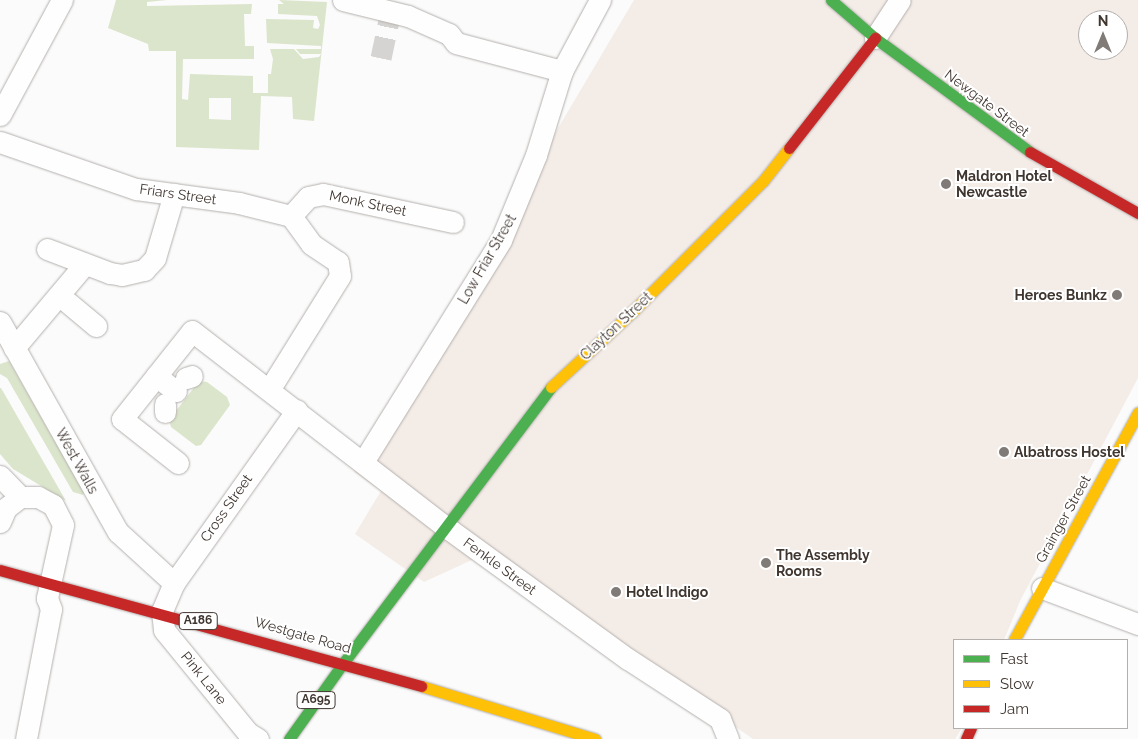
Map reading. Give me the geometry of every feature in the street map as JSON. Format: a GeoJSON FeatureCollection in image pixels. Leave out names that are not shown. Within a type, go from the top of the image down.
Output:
{"type":"FeatureCollection","features":[{"type":"Feature","properties":{"kind":"main road","name":"Newgate Street"},"geometry":{"type":"LineString","coordinates":[[831,0],[876,38],[1020,147],[1138,213]]}},
{"type":"Feature","properties":{"kind":"main road","name":"Clayton Street"},"geometry":{"type":"LineString","coordinates":[[344,662],[548,390],[632,312],[763,181],[876,38]]}},
{"type":"Feature","properties":{"kind":"main road","name":"Grainger Street"},"geometry":{"type":"LineString","coordinates":[[1015,639],[1138,413]]}},
{"type":"Feature","properties":{"kind":"main road","name":"Westgate Road"},"geometry":{"type":"LineString","coordinates":[[0,570],[162,611],[344,662],[595,739]]}},
{"type":"Feature","properties":{"kind":"main road","name":"A695"},"geometry":{"type":"LineString","coordinates":[[288,739],[344,662]]}},
{"type":"Feature","properties":{"kind":"street"},"geometry":{"type":"LineString","coordinates":[[0,114],[62,0]]}},
{"type":"Feature","properties":{"kind":"street"},"geometry":{"type":"LineString","coordinates":[[343,0],[408,16],[449,34],[456,42],[562,71]]}},
{"type":"Feature","properties":{"kind":"street","name":"Clayton Street"},"geometry":{"type":"LineString","coordinates":[[876,38],[900,0]]}},
{"type":"Feature","properties":{"kind":"street","name":"Low Friar Street"},"geometry":{"type":"LineString","coordinates":[[363,462],[502,240],[536,155],[562,71],[596,6]]}},
{"type":"Feature","properties":{"kind":"street","name":"Friars Street"},"geometry":{"type":"LineString","coordinates":[[0,142],[95,172],[136,189],[239,203],[291,216]]}},
{"type":"Feature","properties":{"kind":"street"},"geometry":{"type":"LineString","coordinates":[[47,249],[84,265],[122,275],[144,270],[155,258],[174,194]]}},
{"type":"Feature","properties":{"kind":"street","name":"Monk Street"},"geometry":{"type":"LineString","coordinates":[[291,216],[308,197],[323,194],[452,222]]}},
{"type":"Feature","properties":{"kind":"street"},"geometry":{"type":"LineString","coordinates":[[260,389],[339,274],[331,255],[308,240],[291,216]]}},
{"type":"Feature","properties":{"kind":"street"},"geometry":{"type":"LineString","coordinates":[[14,348],[60,296],[84,265]]}},
{"type":"Feature","properties":{"kind":"street"},"geometry":{"type":"LineString","coordinates":[[60,296],[96,326]]}},
{"type":"Feature","properties":{"kind":"street","name":"West Walls"},"geometry":{"type":"LineString","coordinates":[[0,322],[118,532],[174,583]]}},
{"type":"Feature","properties":{"kind":"street","name":"Fenkle Street"},"geometry":{"type":"LineString","coordinates":[[156,376],[192,331],[260,389],[297,410],[446,527],[628,659],[720,718],[728,739]]}},
{"type":"Feature","properties":{"kind":"street"},"geometry":{"type":"LineString","coordinates":[[177,392],[156,376],[122,419],[178,463]]}},
{"type":"Feature","properties":{"kind":"street","name":"Cross Street"},"geometry":{"type":"LineString","coordinates":[[162,611],[174,583],[297,410]]}},
{"type":"Feature","properties":{"kind":"street"},"geometry":{"type":"LineString","coordinates":[[0,476],[20,497],[46,500],[62,517],[63,533],[47,598],[51,609],[26,739]]}},
{"type":"Feature","properties":{"kind":"street"},"geometry":{"type":"LineString","coordinates":[[0,522],[6,508],[20,497]]}},
{"type":"Feature","properties":{"kind":"street"},"geometry":{"type":"LineString","coordinates":[[1042,588],[1138,624]]}},
{"type":"Feature","properties":{"kind":"street","name":"Pink Lane"},"geometry":{"type":"LineString","coordinates":[[162,611],[164,630],[248,733],[258,739]]}},
{"type":"Feature","properties":{"kind":"shaded area"},"geometry":{"type":"Polygon","coordinates":[[[634,0],[1138,0],[1138,378],[1020,601],[1004,639],[953,639],[953,729],[961,729],[955,739],[753,739],[487,553],[424,582],[355,534],[381,491],[354,472],[634,0]]]}},
{"type":"Feature","properties":{"kind":"green space"},"geometry":{"type":"Polygon","coordinates":[[[116,0],[167,0],[147,2],[147,6],[252,4],[251,14],[244,14],[245,46],[254,46],[254,59],[183,59],[182,99],[188,100],[190,74],[253,76],[253,93],[268,93],[268,74],[271,74],[273,59],[270,49],[294,49],[303,59],[319,57],[321,54],[300,54],[296,49],[321,49],[321,46],[267,43],[266,19],[314,20],[313,28],[318,29],[320,25],[317,16],[278,14],[278,4],[284,4],[279,0],[327,2],[314,121],[293,119],[292,97],[261,96],[259,150],[176,147],[176,51],[149,51],[148,44],[108,28],[116,0]],[[209,98],[209,119],[231,120],[231,98],[209,98]]]}},
{"type":"Feature","properties":{"kind":"green space"},"geometry":{"type":"Polygon","coordinates":[[[9,361],[84,493],[83,495],[73,492],[7,378],[0,374],[0,364],[9,361]]]}},
{"type":"Feature","properties":{"kind":"green space"},"geometry":{"type":"Polygon","coordinates":[[[199,381],[207,382],[227,397],[230,405],[201,445],[196,446],[171,427],[169,420],[199,381]]]}},
{"type":"Feature","properties":{"kind":"green space"},"geometry":{"type":"Polygon","coordinates":[[[0,388],[66,501],[13,469],[0,454],[0,388]]]}},
{"type":"Feature","properties":{"kind":"tunnel"},"geometry":{"type":"LineString","coordinates":[[381,58],[391,11]]}},
{"type":"Feature","properties":{"kind":"traffic: fast"},"geometry":{"type":"LineString","coordinates":[[831,0],[875,38],[1030,152]]}},
{"type":"Feature","properties":{"kind":"traffic: fast"},"geometry":{"type":"LineString","coordinates":[[344,662],[551,387]]}},
{"type":"Feature","properties":{"kind":"traffic: fast"},"geometry":{"type":"LineString","coordinates":[[289,739],[344,662]]}},
{"type":"Feature","properties":{"kind":"traffic: slow"},"geometry":{"type":"LineString","coordinates":[[551,387],[632,312],[763,181],[789,148]]}},
{"type":"Feature","properties":{"kind":"traffic: slow"},"geometry":{"type":"LineString","coordinates":[[1015,639],[1138,413]]}},
{"type":"Feature","properties":{"kind":"traffic: slow"},"geometry":{"type":"LineString","coordinates":[[421,686],[595,739]]}},
{"type":"Feature","properties":{"kind":"traffic: jam"},"geometry":{"type":"LineString","coordinates":[[789,148],[875,38]]}},
{"type":"Feature","properties":{"kind":"traffic: jam"},"geometry":{"type":"LineString","coordinates":[[1030,152],[1138,213]]}},
{"type":"Feature","properties":{"kind":"traffic: jam"},"geometry":{"type":"LineString","coordinates":[[0,570],[421,686]]}},
{"type":"Feature","properties":{"kind":"traffic: jam"},"geometry":{"type":"LineString","coordinates":[[966,739],[971,729]]}},
{"type":"Feature","properties":{"kind":"place","name":"Maldron Hotel Newcastle"},"geometry":{"type":"Point","coordinates":[946,184]}},
{"type":"Feature","properties":{"kind":"place","name":"Heroes Bunkz"},"geometry":{"type":"Point","coordinates":[1117,295]}},
{"type":"Feature","properties":{"kind":"place","name":"Albatross Hostel"},"geometry":{"type":"Point","coordinates":[1004,452]}},
{"type":"Feature","properties":{"kind":"place","name":"The Assembly Rooms"},"geometry":{"type":"Point","coordinates":[766,563]}},
{"type":"Feature","properties":{"kind":"place","name":"Hotel Indigo"},"geometry":{"type":"Point","coordinates":[616,592]}}]}
